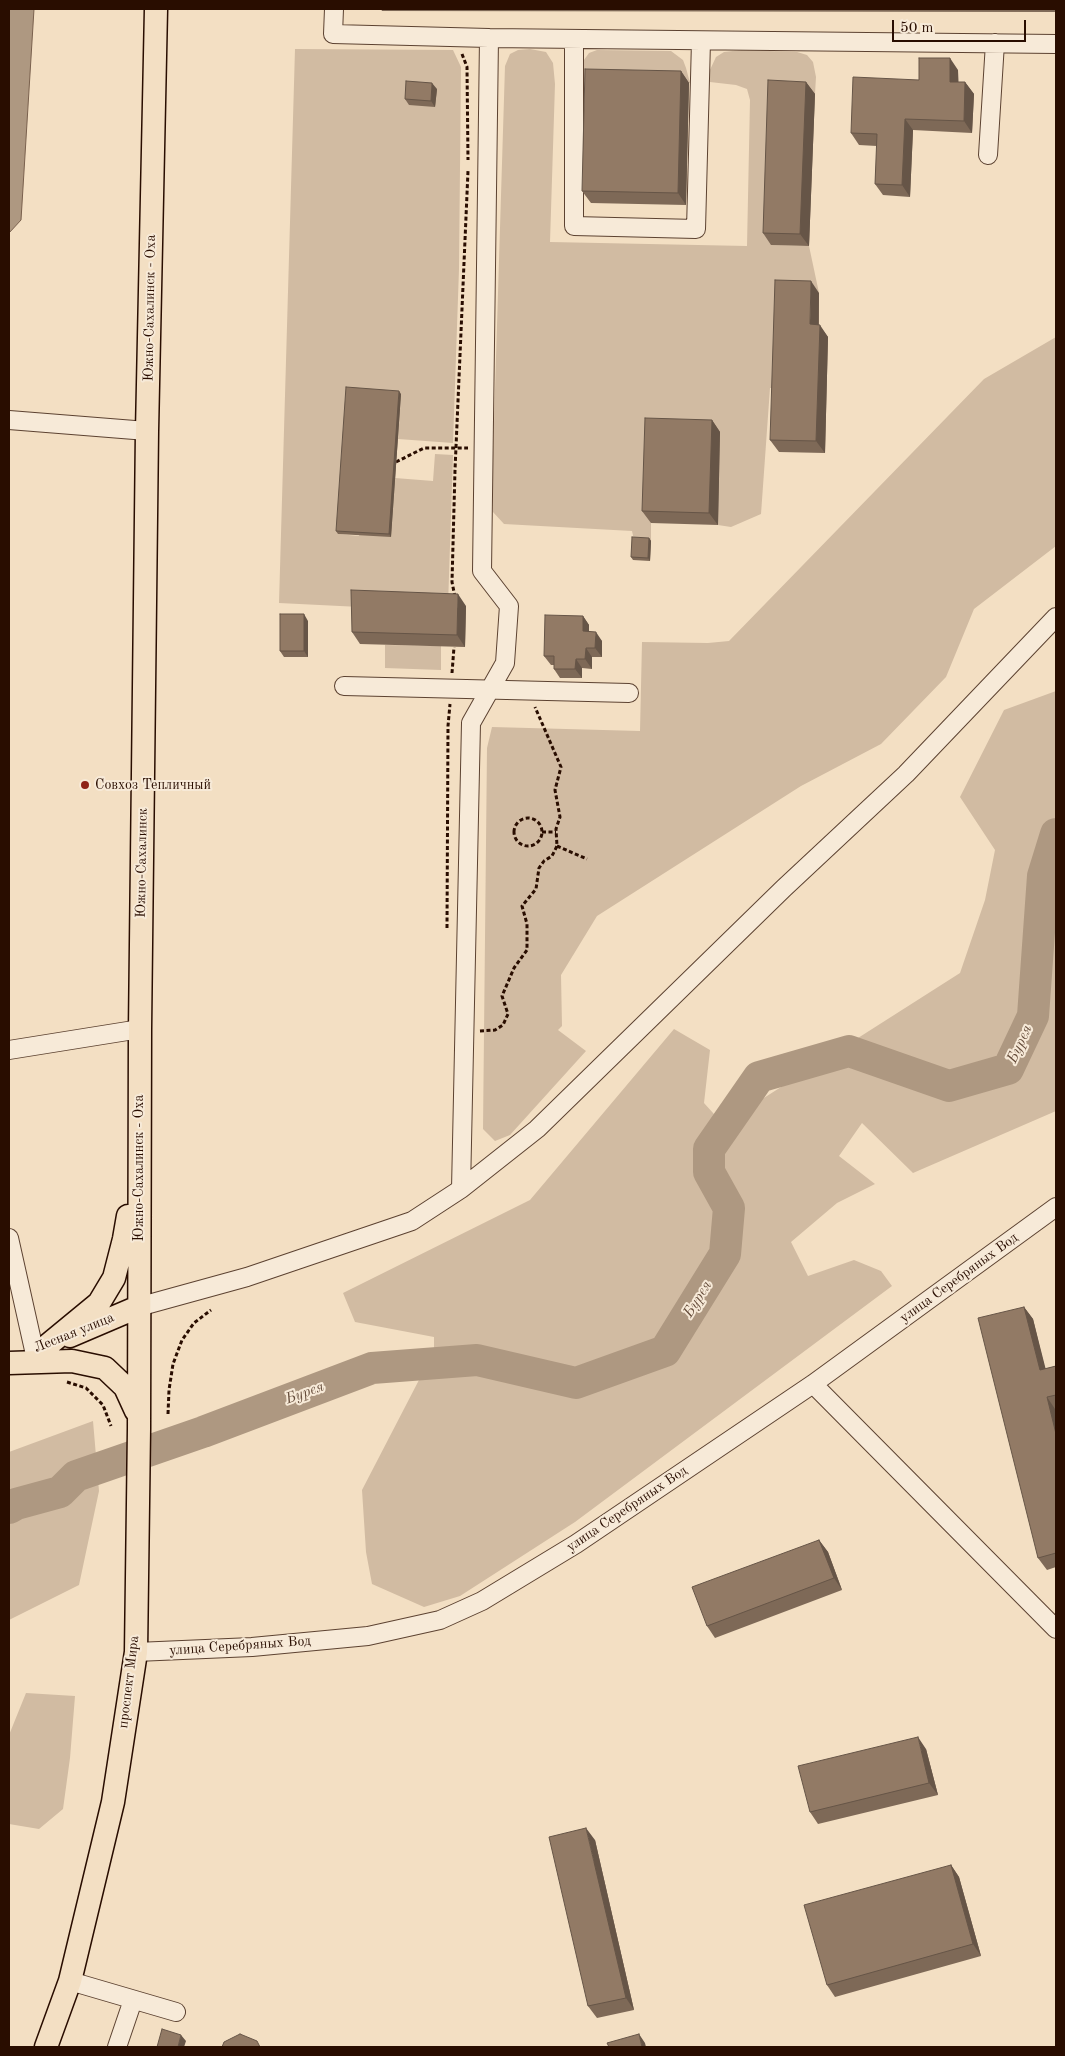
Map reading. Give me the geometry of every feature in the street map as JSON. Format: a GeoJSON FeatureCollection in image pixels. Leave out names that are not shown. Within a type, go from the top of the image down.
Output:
{"type":"FeatureCollection","features":[{"type":"Feature","properties":{"kind":"main road","name":"Южно-Сахалинск - Оха"},"geometry":{"type":"LineString","coordinates":[[145,606],[156,9]]}},
{"type":"Feature","properties":{"kind":"main road","name":"Южно-Сахалинск"},"geometry":{"type":"LineString","coordinates":[[140,1029],[145,606]]}},
{"type":"Feature","properties":{"kind":"main road","name":"Южно-Сахалинск - Оха"},"geometry":{"type":"LineString","coordinates":[[138,1307],[140,1029]]}},
{"type":"Feature","properties":{"kind":"main road"},"geometry":{"type":"LineString","coordinates":[[41,1347],[99,1303],[114,1278],[124,1239],[139,1141]]}},
{"type":"Feature","properties":{"kind":"main road","name":"Лесная улица"},"geometry":{"type":"LineString","coordinates":[[9,1358],[41,1347],[138,1307]]}},
{"type":"Feature","properties":{"kind":"main road","name":"проспект Мира"},"geometry":{"type":"LineString","coordinates":[[46,2047],[70,1981],[113,1802],[136,1652],[139,1423],[138,1307]]}},
{"type":"Feature","properties":{"kind":"main road"},"geometry":{"type":"LineString","coordinates":[[9,1363],[72,1361],[105,1368],[126,1387],[139,1423]]}},
{"type":"Feature","properties":{"kind":"street"},"geometry":{"type":"LineString","coordinates":[[334,9],[333,34],[455,38],[1056,44]]}},
{"type":"Feature","properties":{"kind":"street"},"geometry":{"type":"LineString","coordinates":[[461,1189],[471,723],[505,664],[509,606],[482,571],[489,38]]}},
{"type":"Feature","properties":{"kind":"street"},"geometry":{"type":"LineString","coordinates":[[574,39],[574,226],[696,229],[701,40]]}},
{"type":"Feature","properties":{"kind":"street"},"geometry":{"type":"LineString","coordinates":[[988,154],[995,43]]}},
{"type":"Feature","properties":{"kind":"street"},"geometry":{"type":"LineString","coordinates":[[9,420],[147,430]]}},
{"type":"Feature","properties":{"kind":"street"},"geometry":{"type":"LineString","coordinates":[[138,1307],[247,1277],[412,1221],[461,1189],[537,1129],[784,888],[906,774],[1056,617]]}},
{"type":"Feature","properties":{"kind":"street"},"geometry":{"type":"LineString","coordinates":[[344,686],[629,693]]}},
{"type":"Feature","properties":{"kind":"street"},"geometry":{"type":"LineString","coordinates":[[9,1050],[140,1029]]}},
{"type":"Feature","properties":{"kind":"street","name":"улица Серебряных Вод"},"geometry":{"type":"LineString","coordinates":[[136,1652],[252,1647],[368,1636],[440,1620],[482,1601],[576,1544],[813,1384],[1056,1208]]}},
{"type":"Feature","properties":{"kind":"street"},"geometry":{"type":"LineString","coordinates":[[9,1238],[41,1347]]}},
{"type":"Feature","properties":{"kind":"street"},"geometry":{"type":"LineString","coordinates":[[813,1384],[1056,1629]]}},
{"type":"Feature","properties":{"kind":"street"},"geometry":{"type":"LineString","coordinates":[[70,1981],[176,2012]]}},
{"type":"Feature","properties":{"kind":"street"},"geometry":{"type":"LineString","coordinates":[[117,2047],[133,2000]]}},
{"type":"Feature","properties":{"kind":"path"},"geometry":{"type":"LineString","coordinates":[[455,38],[467,66],[468,167],[452,582],[456,606]]}},
{"type":"Feature","properties":{"kind":"path"},"geometry":{"type":"LineString","coordinates":[[396,462],[424,448],[484,449]]}},
{"type":"Feature","properties":{"kind":"path"},"geometry":{"type":"LineString","coordinates":[[464,1032],[495,1030],[503,1025],[508,1014],[502,996],[514,968],[527,950],[527,924],[522,906],[536,889],[539,868],[544,861],[552,856],[557,846],[556,832],[560,817],[555,790],[561,766],[528,691]]}},
{"type":"Feature","properties":{"kind":"path"},"geometry":{"type":"LineString","coordinates":[[527,818],[539,823],[542,832],[539,841],[531,846],[521,844],[515,838],[514,833],[519,822],[527,818]]}},
{"type":"Feature","properties":{"kind":"path"},"geometry":{"type":"LineString","coordinates":[[542,832],[556,832]]}},
{"type":"Feature","properties":{"kind":"path"},"geometry":{"type":"LineString","coordinates":[[557,846],[587,859]]}},
{"type":"Feature","properties":{"kind":"path"},"geometry":{"type":"LineString","coordinates":[[168,1414],[173,1364],[182,1340],[194,1322],[211,1310]]}},
{"type":"Feature","properties":{"kind":"path"},"geometry":{"type":"LineString","coordinates":[[61,1381],[86,1388],[104,1405],[110,1426]]}},
{"type":"Feature","properties":{"kind":"shaded area"},"geometry":{"type":"Polygon","coordinates":[[[9,9],[34,9],[21,220],[9,233],[9,9]]]}},
{"type":"Feature","properties":{"kind":"shaded area"},"geometry":{"type":"Polygon","coordinates":[[[295,49],[453,50],[461,67],[459,269],[453,443],[398,439],[401,395],[363,478],[391,537],[395,478],[433,481],[435,454],[453,455],[448,606],[360,607],[279,603],[295,49]],[[363,479],[338,534],[359,536],[363,479]]]}},
{"type":"Feature","properties":{"kind":"shaded area"},"geometry":{"type":"Polygon","coordinates":[[[530,49],[546,52],[553,63],[555,84],[550,242],[747,246],[750,100],[747,89],[736,85],[710,82],[709,72],[716,57],[724,52],[741,50],[797,52],[807,55],[813,62],[816,77],[815,94],[771,245],[809,246],[819,293],[784,292],[781,388],[770,388],[761,514],[731,527],[718,525],[720,432],[651,523],[651,541],[634,540],[632,531],[504,524],[493,512],[492,487],[505,66],[510,54],[518,50],[530,49]]]}},
{"type":"Feature","properties":{"kind":"shaded area"},"geometry":{"type":"Polygon","coordinates":[[[597,50],[671,51],[683,60],[690,83],[584,80],[581,64],[589,53],[597,50]]]}},
{"type":"Feature","properties":{"kind":"shaded area"},"geometry":{"type":"Polygon","coordinates":[[[1056,337],[1056,546],[974,609],[946,677],[881,744],[801,786],[597,916],[561,975],[562,1026],[558,1030],[586,1051],[510,1135],[495,1141],[483,1129],[487,748],[492,727],[640,731],[642,642],[708,643],[729,641],[984,379],[1056,337]]]}},
{"type":"Feature","properties":{"kind":"shaded area"},"geometry":{"type":"Polygon","coordinates":[[[385,645],[441,646],[441,670],[385,668],[385,645]]]}},
{"type":"Feature","properties":{"kind":"shaded area"},"geometry":{"type":"Polygon","coordinates":[[[1056,691],[1056,1111],[913,1173],[862,1123],[839,1156],[875,1184],[837,1203],[791,1242],[808,1276],[854,1260],[881,1271],[892,1286],[575,1522],[460,1596],[424,1607],[372,1584],[366,1552],[362,1490],[434,1351],[434,1337],[355,1322],[343,1293],[530,1200],[674,1029],[710,1050],[704,1103],[723,1124],[960,973],[985,900],[995,850],[960,797],[1004,710],[1056,691]]]}},
{"type":"Feature","properties":{"kind":"shaded area"},"geometry":{"type":"Polygon","coordinates":[[[93,1421],[99,1491],[79,1585],[9,1620],[9,1452],[93,1421]]]}},
{"type":"Feature","properties":{"kind":"shaded area"},"geometry":{"type":"Polygon","coordinates":[[[26,1693],[75,1696],[70,1758],[63,1809],[39,1829],[9,1824],[9,1735],[26,1693]]]}},
{"type":"Feature","properties":{"kind":"building"},"geometry":{"type":"Polygon","coordinates":[[[919,58],[950,58],[950,82],[965,82],[964,121],[905,119],[902,185],[875,184],[877,134],[851,133],[853,77],[919,80],[919,58]]]}},
{"type":"Feature","properties":{"kind":"building"},"geometry":{"type":"Polygon","coordinates":[[[585,69],[681,71],[678,193],[582,191],[585,69]]]}},
{"type":"Feature","properties":{"kind":"building"},"geometry":{"type":"Polygon","coordinates":[[[768,80],[806,82],[800,234],[763,233],[768,80]]]}},
{"type":"Feature","properties":{"kind":"building"},"geometry":{"type":"Polygon","coordinates":[[[406,81],[432,83],[431,101],[405,99],[406,81]]]}},
{"type":"Feature","properties":{"kind":"building"},"geometry":{"type":"Polygon","coordinates":[[[775,280],[811,281],[810,324],[820,325],[816,441],[770,440],[775,280]]]}},
{"type":"Feature","properties":{"kind":"building"},"geometry":{"type":"Polygon","coordinates":[[[346,387],[399,391],[389,534],[336,531],[346,387]]]}},
{"type":"Feature","properties":{"kind":"building"},"geometry":{"type":"Polygon","coordinates":[[[645,418],[712,420],[709,513],[642,511],[645,418]]]}},
{"type":"Feature","properties":{"kind":"building"},"geometry":{"type":"Polygon","coordinates":[[[632,537],[649,538],[648,558],[631,557],[632,537]]]}},
{"type":"Feature","properties":{"kind":"building"},"geometry":{"type":"Polygon","coordinates":[[[351,590],[458,594],[457,635],[352,632],[351,590]]]}},
{"type":"Feature","properties":{"kind":"building"},"geometry":{"type":"Polygon","coordinates":[[[280,614],[304,614],[304,651],[280,651],[280,614]]]}},
{"type":"Feature","properties":{"kind":"building"},"geometry":{"type":"Polygon","coordinates":[[[545,615],[583,616],[583,631],[596,632],[595,648],[586,648],[585,659],[576,659],[575,669],[554,669],[554,656],[544,656],[545,615]]]}},
{"type":"Feature","properties":{"kind":"building"},"geometry":{"type":"Polygon","coordinates":[[[1024,1307],[1040,1370],[1056,1366],[1056,1395],[1047,1397],[1056,1434],[1056,1553],[1038,1558],[978,1318],[1024,1307]]]}},
{"type":"Feature","properties":{"kind":"building"},"geometry":{"type":"Polygon","coordinates":[[[819,1540],[834,1578],[707,1626],[692,1587],[819,1540]]]}},
{"type":"Feature","properties":{"kind":"building"},"geometry":{"type":"Polygon","coordinates":[[[918,1737],[929,1783],[810,1812],[798,1766],[918,1737]]]}},
{"type":"Feature","properties":{"kind":"building"},"geometry":{"type":"Polygon","coordinates":[[[586,1828],[626,1998],[588,2006],[549,1837],[586,1828]]]}},
{"type":"Feature","properties":{"kind":"building"},"geometry":{"type":"Polygon","coordinates":[[[951,1865],[973,1944],[827,1985],[804,1905],[951,1865]]]}},
{"type":"Feature","properties":{"kind":"building"},"geometry":{"type":"Polygon","coordinates":[[[162,2029],[181,2035],[178,2047],[157,2047],[162,2029]]]}},
{"type":"Feature","properties":{"kind":"building"},"geometry":{"type":"Polygon","coordinates":[[[240,2034],[257,2041],[260,2047],[222,2047],[224,2042],[240,2034]]]}},
{"type":"Feature","properties":{"kind":"building"},"geometry":{"type":"Polygon","coordinates":[[[639,2034],[642,2047],[609,2047],[607,2043],[639,2034]]]}},
{"type":"Feature","properties":{"kind":"waterway","name":"Бурея"},"geometry":{"type":"LineString","coordinates":[[9,1508],[16,1504],[60,1492],[76,1476],[203,1432],[372,1368],[477,1360],[576,1383],[665,1351],[725,1254],[729,1208],[709,1172],[709,1149],[759,1077],[849,1051],[949,1086],[1008,1069],[1033,1016],[1043,876],[1056,834]]}},
{"type":"Feature","properties":{"kind":"place","name":"Совхоз Тепличный"},"geometry":{"type":"Point","coordinates":[85,785]}}]}
